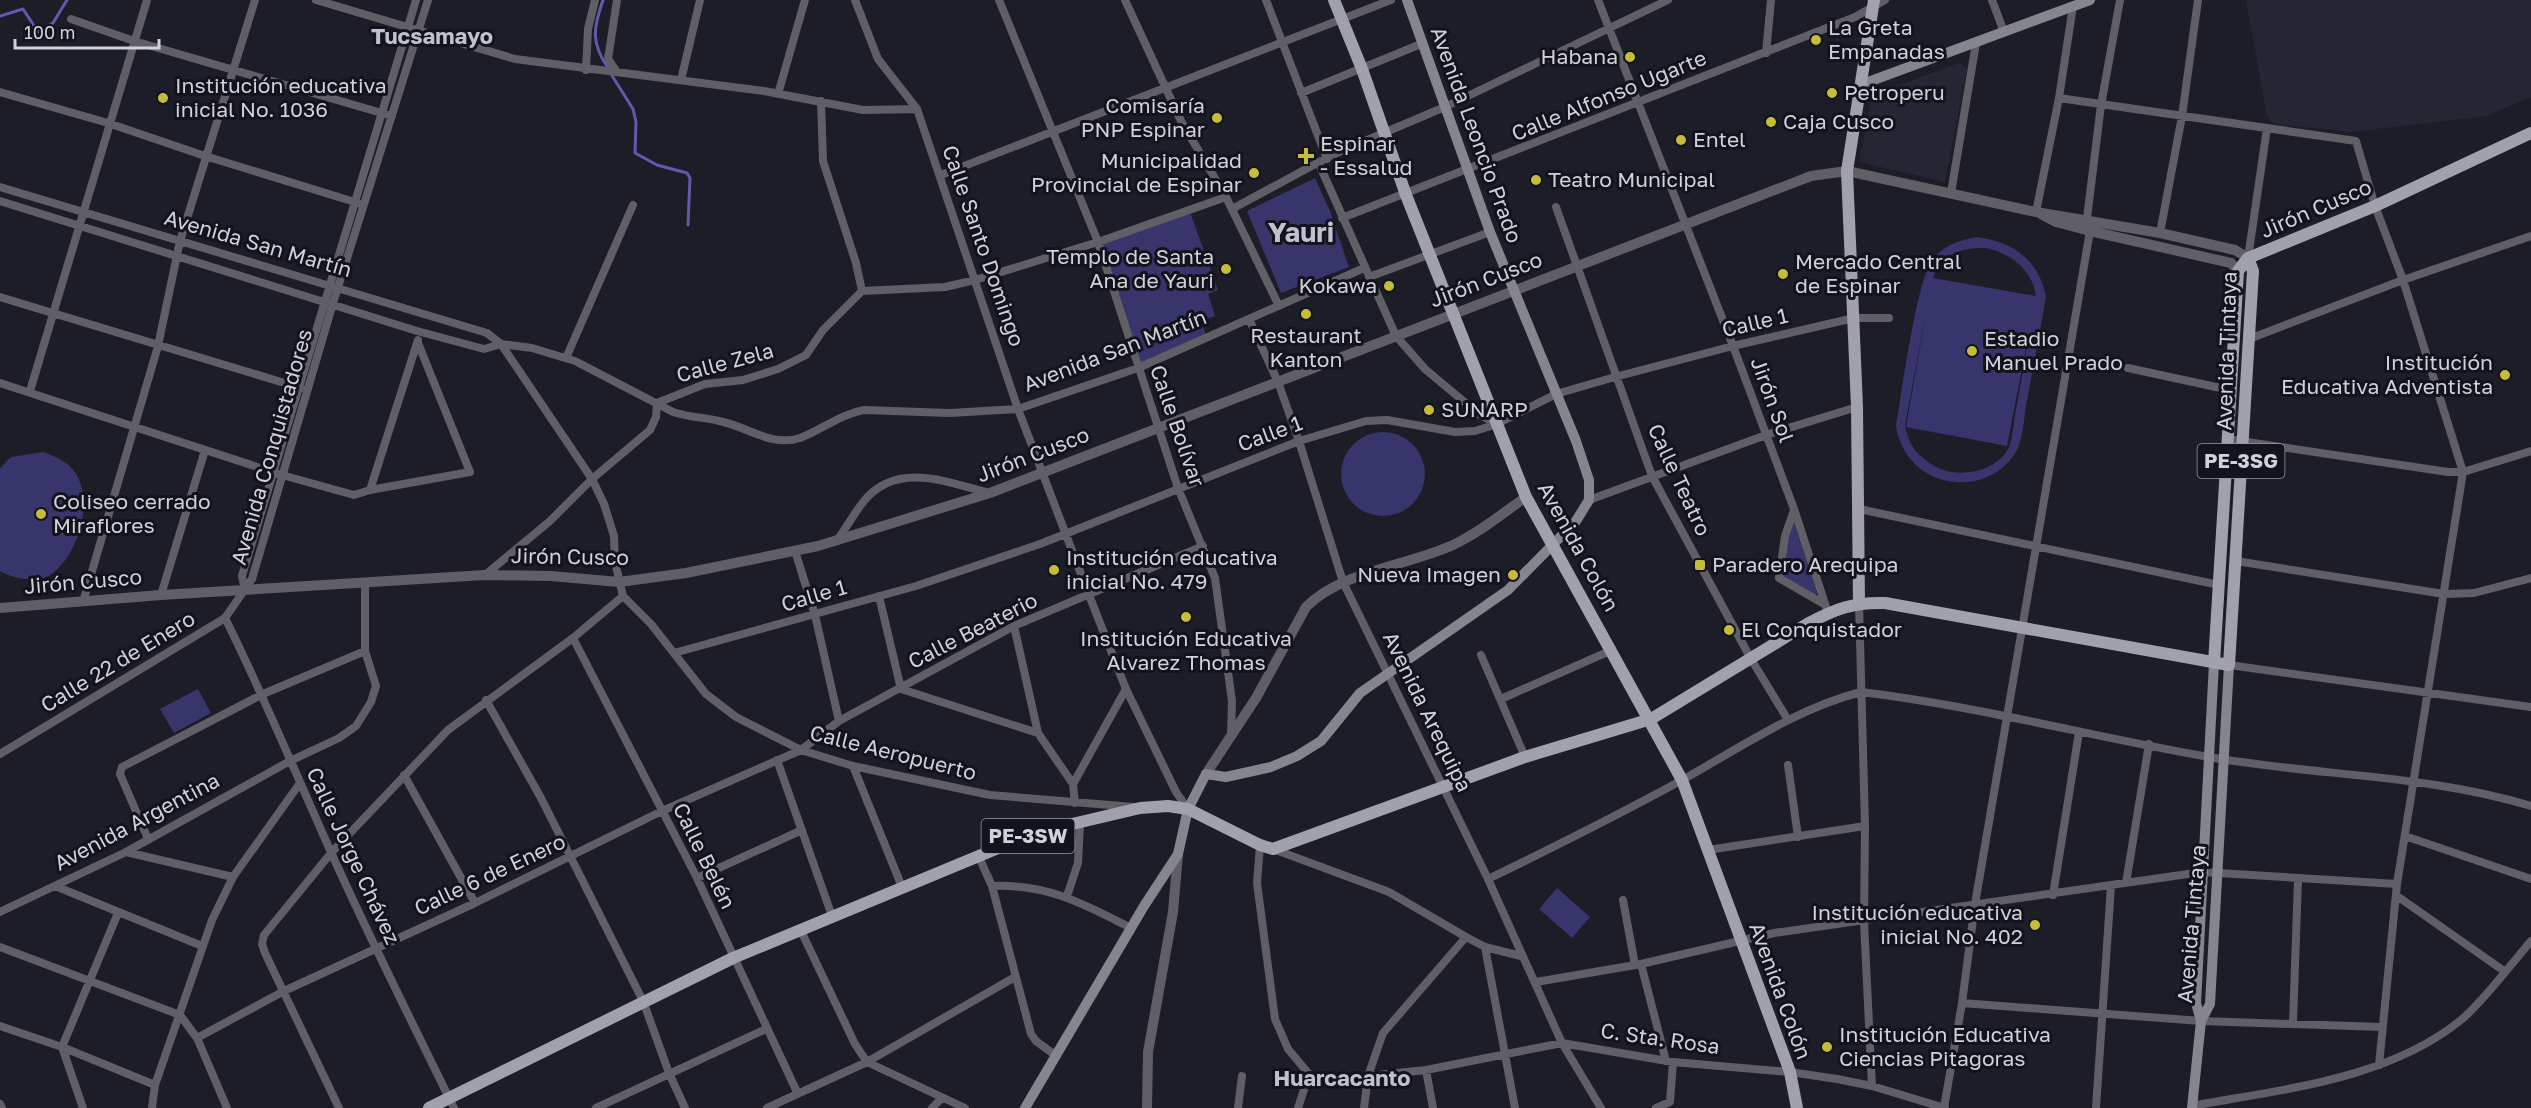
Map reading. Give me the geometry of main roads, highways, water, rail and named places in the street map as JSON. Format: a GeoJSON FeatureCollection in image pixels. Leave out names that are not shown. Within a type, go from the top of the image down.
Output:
{"type":"FeatureCollection","features":[{"type":"Feature","properties":{"kind":"main road","name":"Avenida Colón"},"geometry":{"type":"LineString","coordinates":[[1334,0],[1362,69],[1406,195],[1526,497],[1651,719],[1682,780],[1790,1072],[1797,1108]]}},
{"type":"Feature","properties":{"kind":"main road","name":"Avenida Leoncio Prado"},"geometry":{"type":"LineString","coordinates":[[1407,0],[1421,44],[1447,106],[1490,232],[1590,480],[1589,500],[1576,521],[1553,544]]}},
{"type":"Feature","properties":{"kind":"main road"},"geometry":{"type":"LineString","coordinates":[[1860,85],[2090,0]]}},
{"type":"Feature","properties":{"kind":"main road"},"geometry":{"type":"LineString","coordinates":[[1859,602],[1857,407],[1847,171],[1874,3]]}},
{"type":"Feature","properties":{"kind":"main road","name":"Jirón Cusco"},"geometry":{"type":"LineString","coordinates":[[2248,258],[2375,206],[2531,133]]}},
{"type":"Feature","properties":{"kind":"main road","name":"Avenida Tintaya"},"geometry":{"type":"LineString","coordinates":[[2202,1021],[2196,1003],[2229,390],[2238,271],[2248,258]]}},
{"type":"Feature","properties":{"kind":"main road","name":"Avenida Tintaya"},"geometry":{"type":"LineString","coordinates":[[2202,1021],[2210,1004],[2253,271],[2248,258]]}},
{"type":"Feature","properties":{"kind":"main road"},"geometry":{"type":"LineString","coordinates":[[1025,1108],[1131,928],[1178,854],[1188,809],[1206,774],[1226,777],[1243,775],[1298,756],[1321,741],[1360,693],[1490,604],[1508,590],[1553,544]]}},
{"type":"Feature","properties":{"kind":"main road"},"geometry":{"type":"LineString","coordinates":[[1651,719],[1751,659],[1826,609],[1859,602],[1886,603],[2229,665]]}},
{"type":"Feature","properties":{"kind":"main road","name":"PE-3SW"},"geometry":{"type":"LineString","coordinates":[[429,1108],[452,1104],[643,1001],[733,958],[801,931],[832,915],[1035,833],[1140,808],[1168,806],[1188,809],[1260,845],[1273,849],[1525,757],[1651,719]]}},
{"type":"Feature","properties":{"kind":"main road","name":"PE-3SG"},"geometry":{"type":"LineString","coordinates":[[2192,1107],[2202,1021]]}},
{"type":"Feature","properties":{"kind":"waterway"},"geometry":{"type":"LineString","coordinates":[[0,16],[23,9],[38,32],[53,23],[67,0]]}},
{"type":"Feature","properties":{"kind":"waterway"},"geometry":{"type":"LineString","coordinates":[[603,0],[595,36],[602,59],[608,68]]}},
{"type":"Feature","properties":{"kind":"waterway"},"geometry":{"type":"LineString","coordinates":[[611,74],[633,109],[636,122],[635,153],[657,165],[687,173],[690,178],[688,225]]}},
{"type":"Feature","properties":{"kind":"place","name":"La Greta Empanadas"},"geometry":{"type":"Point","coordinates":[1816,40]}},
{"type":"Feature","properties":{"kind":"place","name":"Habana"},"geometry":{"type":"Point","coordinates":[1630,57]}},
{"type":"Feature","properties":{"kind":"place","name":"Petroperu"},"geometry":{"type":"Point","coordinates":[1832,93]}},
{"type":"Feature","properties":{"kind":"place","name":"Institución educativa inicial No. 1036"},"geometry":{"type":"Point","coordinates":[163,98]}},
{"type":"Feature","properties":{"kind":"place","name":"Comisaría PNP Espinar"},"geometry":{"type":"Point","coordinates":[1217,118]}},
{"type":"Feature","properties":{"kind":"place","name":"Caja Cusco"},"geometry":{"type":"Point","coordinates":[1771,122]}},
{"type":"Feature","properties":{"kind":"place","name":"Entel"},"geometry":{"type":"Point","coordinates":[1681,140]}},
{"type":"Feature","properties":{"kind":"place","name":"Espinar - Essalud"},"geometry":{"type":"Point","coordinates":[1306,156]}},
{"type":"Feature","properties":{"kind":"place","name":"Municipalidad Provincial de Espinar"},"geometry":{"type":"Point","coordinates":[1254,173]}},
{"type":"Feature","properties":{"kind":"place","name":"Teatro Municipal"},"geometry":{"type":"Point","coordinates":[1536,180]}},
{"type":"Feature","properties":{"kind":"place","name":"Templo de Santa Ana de Yauri"},"geometry":{"type":"Point","coordinates":[1226,269]}},
{"type":"Feature","properties":{"kind":"place","name":"Mercado Central de Espinar"},"geometry":{"type":"Point","coordinates":[1783,274]}},
{"type":"Feature","properties":{"kind":"place","name":"Kokawa"},"geometry":{"type":"Point","coordinates":[1389,286]}},
{"type":"Feature","properties":{"kind":"place","name":"Restaurant Kanton"},"geometry":{"type":"Point","coordinates":[1306,314]}},
{"type":"Feature","properties":{"kind":"place","name":"Estadio Manuel Prado"},"geometry":{"type":"Point","coordinates":[1972,351]}},
{"type":"Feature","properties":{"kind":"place","name":"Institución Educativa Adventista"},"geometry":{"type":"Point","coordinates":[2505,375]}},
{"type":"Feature","properties":{"kind":"place","name":"SUNARP"},"geometry":{"type":"Point","coordinates":[1429,410]}},
{"type":"Feature","properties":{"kind":"place","name":"Coliseo cerrado Miraflores"},"geometry":{"type":"Point","coordinates":[41,514]}},
{"type":"Feature","properties":{"kind":"place","name":"Paradero Arequipa"},"geometry":{"type":"Point","coordinates":[1700,565]}},
{"type":"Feature","properties":{"kind":"place","name":"Institución educativa inicial No. 479"},"geometry":{"type":"Point","coordinates":[1054,570]}},
{"type":"Feature","properties":{"kind":"place","name":"Nueva Imagen"},"geometry":{"type":"Point","coordinates":[1513,575]}},
{"type":"Feature","properties":{"kind":"place","name":"Institución Educativa Alvarez Thomas"},"geometry":{"type":"Point","coordinates":[1186,617]}},
{"type":"Feature","properties":{"kind":"place","name":"El Conquistador"},"geometry":{"type":"Point","coordinates":[1729,630]}},
{"type":"Feature","properties":{"kind":"place","name":"Institución educativa inicial No. 402"},"geometry":{"type":"Point","coordinates":[2035,925]}},
{"type":"Feature","properties":{"kind":"place","name":"Institución Educativa Ciencias Pitagoras"},"geometry":{"type":"Point","coordinates":[1827,1047]}},
{"type":"Feature","properties":{"kind":"district","name":"Tucsamayo"},"geometry":{"type":"Point","coordinates":[432,36]}},
{"type":"Feature","properties":{"kind":"district","name":"Yauri"},"geometry":{"type":"Point","coordinates":[1301,233]}},
{"type":"Feature","properties":{"kind":"district","name":"Huarcacanto"},"geometry":{"type":"Point","coordinates":[1342,1078]}}]}
